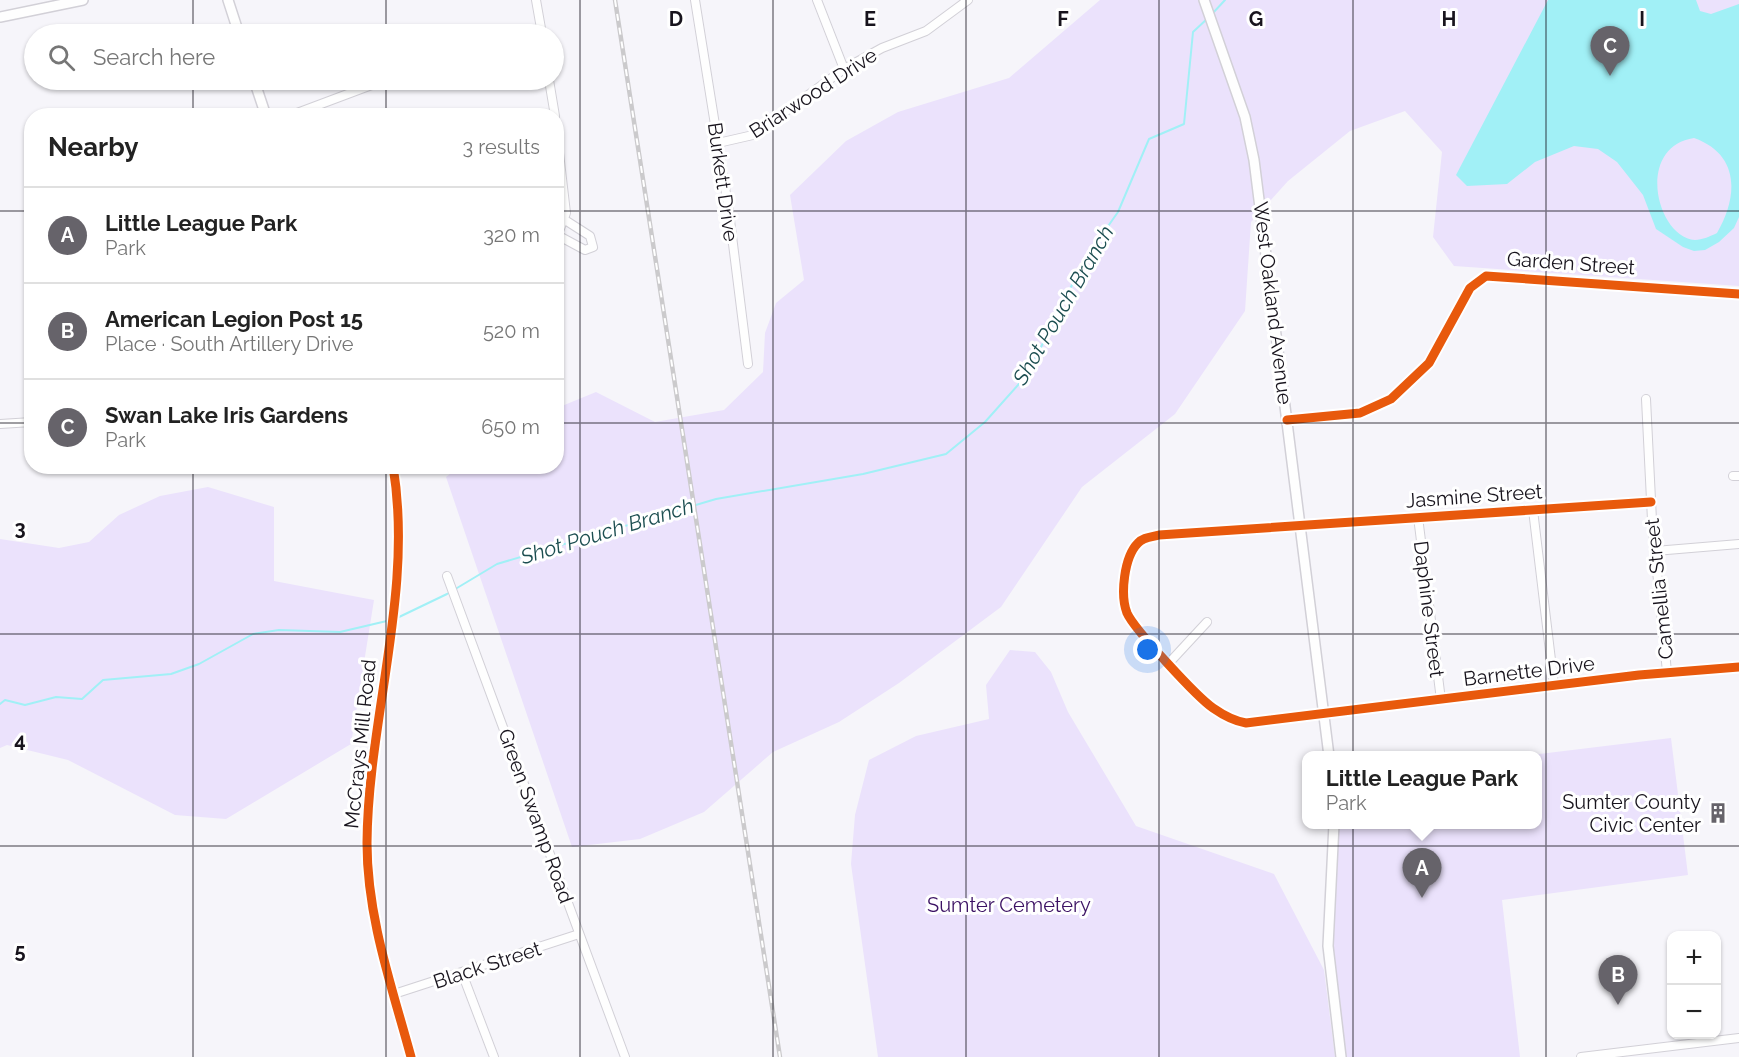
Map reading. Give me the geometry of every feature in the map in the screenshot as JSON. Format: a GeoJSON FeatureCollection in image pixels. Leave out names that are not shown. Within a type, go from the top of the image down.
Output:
{"type":"FeatureCollection","features":[{"type":"Feature","properties":{"kind":"street"},"geometry":{"type":"LineString","coordinates":[[0,17],[83,0]]}},
{"type":"Feature","properties":{"kind":"street"},"geometry":{"type":"LineString","coordinates":[[228,0],[236,24]]}},
{"type":"Feature","properties":{"kind":"street"},"geometry":{"type":"LineString","coordinates":[[536,0],[540,24]]}},
{"type":"Feature","properties":{"kind":"street","name":"Burkett Drive"},"geometry":{"type":"LineString","coordinates":[[695,0],[718,143],[748,364]]}},
{"type":"Feature","properties":{"kind":"street"},"geometry":{"type":"LineString","coordinates":[[817,0],[844,69]]}},
{"type":"Feature","properties":{"kind":"street","name":"Briarwood Drive"},"geometry":{"type":"LineString","coordinates":[[718,143],[759,131],[844,69],[882,48],[926,31],[968,0]]}},
{"type":"Feature","properties":{"kind":"street","name":"West Oakland Avenue"},"geometry":{"type":"LineString","coordinates":[[1205,2],[1245,117],[1252,152],[1328,751]]}},
{"type":"Feature","properties":{"kind":"street"},"geometry":{"type":"LineString","coordinates":[[257,90],[263,108]]}},
{"type":"Feature","properties":{"kind":"street"},"geometry":{"type":"LineString","coordinates":[[310,108],[358,90]]}},
{"type":"Feature","properties":{"kind":"street"},"geometry":{"type":"LineString","coordinates":[[551,90],[554,108]]}},
{"type":"Feature","properties":{"kind":"street"},"geometry":{"type":"LineString","coordinates":[[564,185],[565,220],[590,236],[592,247],[585,250],[564,241]]}},
{"type":"Feature","properties":{"kind":"street","name":"Garden Street"},"geometry":{"type":"LineString","coordinates":[[1287,420],[1360,413],[1390,399],[1429,363],[1470,288],[1486,276],[1739,294]]}},
{"type":"Feature","properties":{"kind":"street","name":"Camellia Street"},"geometry":{"type":"LineString","coordinates":[[1646,399],[1651,502],[1667,672]]}},
{"type":"Feature","properties":{"kind":"street"},"geometry":{"type":"LineString","coordinates":[[0,424],[24,422]]}},
{"type":"Feature","properties":{"kind":"street","name":"McCrays Mill Road"},"geometry":{"type":"LineString","coordinates":[[394,474],[399,540],[367,842],[369,891],[374,921],[411,1057]]}},
{"type":"Feature","properties":{"kind":"street","name":"Jasmine Street"},"geometry":{"type":"LineString","coordinates":[[1169,663],[1132,622],[1124,605],[1123,591],[1129,561],[1137,543],[1159,535],[1651,502]]}},
{"type":"Feature","properties":{"kind":"street"},"geometry":{"type":"LineString","coordinates":[[1533,510],[1554,686]]}},
{"type":"Feature","properties":{"kind":"street","name":"Daphine Street"},"geometry":{"type":"LineString","coordinates":[[1418,517],[1441,700]]}},
{"type":"Feature","properties":{"kind":"street"},"geometry":{"type":"LineString","coordinates":[[1655,551],[1739,544]]}},
{"type":"Feature","properties":{"kind":"street","name":"Green Swamp Road"},"geometry":{"type":"LineString","coordinates":[[447,576],[625,1057]]}},
{"type":"Feature","properties":{"kind":"street"},"geometry":{"type":"LineString","coordinates":[[1169,663],[1207,622]]}},
{"type":"Feature","properties":{"kind":"street","name":"Barnette Drive"},"geometry":{"type":"LineString","coordinates":[[1169,663],[1204,701],[1222,714],[1241,722],[1259,723],[1667,672],[1739,667]]}},
{"type":"Feature","properties":{"kind":"street"},"geometry":{"type":"LineString","coordinates":[[1334,829],[1328,946],[1341,1057]]}},
{"type":"Feature","properties":{"kind":"street","name":"Black Street"},"geometry":{"type":"LineString","coordinates":[[394,994],[579,934]]}},
{"type":"Feature","properties":{"kind":"street"},"geometry":{"type":"LineString","coordinates":[[462,973],[494,1057]]}},
{"type":"Feature","properties":{"kind":"street"},"geometry":{"type":"LineString","coordinates":[[1581,1057],[1739,1038]]}},
{"type":"Feature","properties":{"kind":"green space"},"geometry":{"type":"Polygon","coordinates":[[[1100,0],[1739,0],[1739,286],[1454,266],[1433,237],[1442,152],[1405,111],[1350,131],[1288,181],[1251,222],[1245,311],[1175,414],[1082,487],[1001,607],[899,683],[839,722],[773,752],[704,812],[640,839],[572,847],[446,477],[450,474],[564,474],[564,405],[596,392],[655,422],[724,410],[763,372],[765,333],[776,303],[804,280],[790,195],[846,141],[898,112],[1009,78],[1100,0]]]}},
{"type":"Feature","properties":{"kind":"green space"},"geometry":{"type":"Polygon","coordinates":[[[208,487],[274,507],[274,581],[374,600],[351,744],[226,819],[175,815],[68,760],[7,745],[0,748],[0,539],[59,548],[89,542],[119,515],[160,496],[208,487]]]}},
{"type":"Feature","properties":{"kind":"green space","name":"Sumter Cemetery"},"geometry":{"type":"Polygon","coordinates":[[[1010,650],[1035,652],[1051,672],[1068,712],[1136,826],[1274,874],[1324,970],[1335,1057],[878,1057],[851,864],[855,815],[869,760],[916,736],[989,719],[986,685],[1010,650]]]}},
{"type":"Feature","properties":{"kind":"green space"},"geometry":{"type":"Polygon","coordinates":[[[1671,738],[1688,875],[1502,900],[1520,1057],[1341,1057],[1330,975],[1334,829],[1542,829],[1542,754],[1671,738]]]}},
{"type":"Feature","properties":{"kind":"water"},"geometry":{"type":"Polygon","coordinates":[[[1548,0],[1696,0],[1700,11],[1711,14],[1739,4],[1739,217],[1734,228],[1719,242],[1705,250],[1694,251],[1683,247],[1656,229],[1643,195],[1617,162],[1598,149],[1574,146],[1535,162],[1507,184],[1467,186],[1456,175],[1548,0]],[[1694,138],[1676,145],[1664,157],[1658,173],[1658,191],[1662,209],[1670,224],[1681,235],[1695,240],[1717,233],[1729,204],[1731,177],[1727,165],[1720,154],[1709,145],[1694,138]]]}},
{"type":"Feature","properties":{"kind":"waterway"},"geometry":{"type":"LineString","coordinates":[[1212,14],[1225,0]]}},
{"type":"Feature","properties":{"kind":"waterway","name":"Shot Pouch Branch"},"geometry":{"type":"LineString","coordinates":[[397,618],[447,594],[497,564],[716,499],[863,474],[946,454],[985,422],[1027,375],[1085,259],[1118,212],[1149,139],[1184,124],[1193,32],[1208,18]]}},
{"type":"Feature","properties":{"kind":"waterway","name":"Shot Pouch Branch"},"geometry":{"type":"LineString","coordinates":[[0,704],[5,700],[25,705],[56,697],[82,699],[103,680],[171,674],[199,664],[253,634],[279,630],[340,632],[391,620]]}},
{"type":"Feature","properties":{"kind":"railway"},"geometry":{"type":"LineString","coordinates":[[615,0],[780,1057]]}},
{"type":"Feature","properties":{"kind":"cycle path"},"geometry":{"type":"LineString","coordinates":[[1287,420],[1360,413],[1391,399],[1429,363],[1470,288],[1486,276],[1739,294]]}},
{"type":"Feature","properties":{"kind":"cycle path"},"geometry":{"type":"LineString","coordinates":[[394,474],[398,513],[398,560],[394,608],[374,749],[367,843],[368,871],[376,925],[411,1057]]}},
{"type":"Feature","properties":{"kind":"cycle path"},"geometry":{"type":"LineString","coordinates":[[1651,502],[1159,535],[1142,540],[1129,557],[1124,587],[1125,605],[1127,613],[1141,633],[1194,691],[1221,713],[1246,723],[1639,675],[1739,667]]}},
{"type":"Feature","properties":{"kind":"place","name":"Swan Lake Iris Gardens"},"geometry":{"type":"Point","coordinates":[1610,76]}},
{"type":"Feature","properties":{"kind":"place","name":"Sumter County Civic Center"},"geometry":{"type":"Point","coordinates":[1718,813]}},
{"type":"Feature","properties":{"kind":"place","name":"Little League Park"},"geometry":{"type":"Point","coordinates":[1422,898]}},
{"type":"Feature","properties":{"kind":"place","name":"American Legion Post 15"},"geometry":{"type":"Point","coordinates":[1618,1005]}}]}
